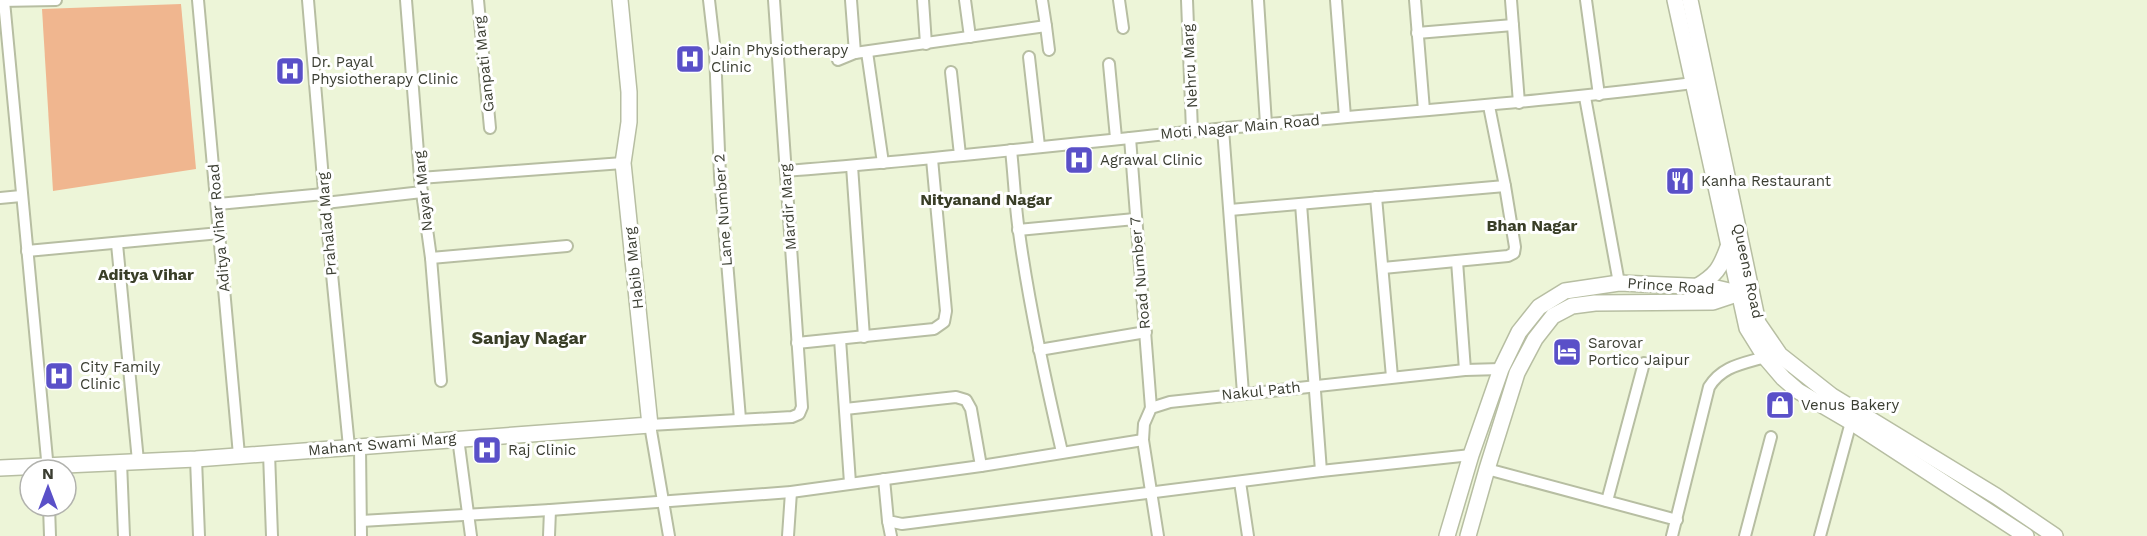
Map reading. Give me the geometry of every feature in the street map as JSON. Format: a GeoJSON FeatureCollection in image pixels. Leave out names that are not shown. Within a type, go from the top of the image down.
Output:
{"type":"FeatureCollection","features":[{"type":"Feature","properties":{"kind":"street"},"geometry":{"type":"LineString","coordinates":[[47,458],[2,1],[56,0]]}},
{"type":"Feature","properties":{"kind":"street","name":"Aditya Vihar Road"},"geometry":{"type":"LineString","coordinates":[[198,0],[239,455]]}},
{"type":"Feature","properties":{"kind":"street","name":"Prahalad Marg"},"geometry":{"type":"LineString","coordinates":[[308,0],[324,199],[354,447],[361,536]]}},
{"type":"Feature","properties":{"kind":"street","name":"Nayar Marg"},"geometry":{"type":"LineString","coordinates":[[406,0],[420,177],[431,258],[441,381]]}},
{"type":"Feature","properties":{"kind":"street","name":"Ganpati Marg"},"geometry":{"type":"LineString","coordinates":[[478,0],[490,128]]}},
{"type":"Feature","properties":{"kind":"street","name":"Habib Marg"},"geometry":{"type":"LineString","coordinates":[[620,0],[630,92],[629,122],[623,163],[650,425],[669,536]]}},
{"type":"Feature","properties":{"kind":"street","name":"Lane Number 2"},"geometry":{"type":"LineString","coordinates":[[710,0],[715,52],[720,176],[740,419]]}},
{"type":"Feature","properties":{"kind":"street","name":"Mardir Marg"},"geometry":{"type":"LineString","coordinates":[[774,0],[802,407],[800,414]]}},
{"type":"Feature","properties":{"kind":"street"},"geometry":{"type":"LineString","coordinates":[[851,0],[855,53]]}},
{"type":"Feature","properties":{"kind":"street"},"geometry":{"type":"LineString","coordinates":[[923,0],[926,44]]}},
{"type":"Feature","properties":{"kind":"street"},"geometry":{"type":"LineString","coordinates":[[965,0],[970,37]]}},
{"type":"Feature","properties":{"kind":"street"},"geometry":{"type":"LineString","coordinates":[[1042,0],[1049,50]]}},
{"type":"Feature","properties":{"kind":"street"},"geometry":{"type":"LineString","coordinates":[[1119,0],[1122,28]]}},
{"type":"Feature","properties":{"kind":"street","name":"Nehru Marg"},"geometry":{"type":"LineString","coordinates":[[1186,0],[1192,131]]}},
{"type":"Feature","properties":{"kind":"street"},"geometry":{"type":"LineString","coordinates":[[1258,0],[1266,124]]}},
{"type":"Feature","properties":{"kind":"street"},"geometry":{"type":"LineString","coordinates":[[1336,0],[1345,117]]}},
{"type":"Feature","properties":{"kind":"street"},"geometry":{"type":"LineString","coordinates":[[1415,0],[1424,110]]}},
{"type":"Feature","properties":{"kind":"street"},"geometry":{"type":"LineString","coordinates":[[1511,0],[1519,103]]}},
{"type":"Feature","properties":{"kind":"street"},"geometry":{"type":"LineString","coordinates":[[1586,0],[1599,95]]}},
{"type":"Feature","properties":{"kind":"street","name":"Queens Road"},"geometry":{"type":"LineString","coordinates":[[1675,0],[1728,246],[1758,323],[1780,355],[1832,396],[1976,484],[2055,536]]}},
{"type":"Feature","properties":{"kind":"street","name":"Queens Road"},"geometry":{"type":"LineString","coordinates":[[1690,0],[1745,292],[1744,319],[1765,357],[1798,391],[2026,536]]}},
{"type":"Feature","properties":{"kind":"street"},"geometry":{"type":"LineString","coordinates":[[1417,33],[1513,24]]}},
{"type":"Feature","properties":{"kind":"street"},"geometry":{"type":"LineString","coordinates":[[838,60],[855,53],[1046,26]]}},
{"type":"Feature","properties":{"kind":"street"},"geometry":{"type":"LineString","coordinates":[[867,52],[883,163]]}},
{"type":"Feature","properties":{"kind":"street"},"geometry":{"type":"LineString","coordinates":[[1029,57],[1039,146]]}},
{"type":"Feature","properties":{"kind":"street"},"geometry":{"type":"LineString","coordinates":[[1109,64],[1116,138]]}},
{"type":"Feature","properties":{"kind":"street"},"geometry":{"type":"LineString","coordinates":[[951,72],[960,155]]}},
{"type":"Feature","properties":{"kind":"street","name":"Moti Nagar Main Road"},"geometry":{"type":"LineString","coordinates":[[786,171],[932,159],[1266,124],[1585,97],[1693,83]]}},
{"type":"Feature","properties":{"kind":"street"},"geometry":{"type":"LineString","coordinates":[[1585,97],[1618,283]]}},
{"type":"Feature","properties":{"kind":"street"},"geometry":{"type":"LineString","coordinates":[[1383,268],[1508,256],[1514,253],[1515,246],[1505,186],[1489,106]]}},
{"type":"Feature","properties":{"kind":"street"},"geometry":{"type":"LineString","coordinates":[[1223,129],[1243,393]]}},
{"type":"Feature","properties":{"kind":"street","name":"Road Number 7"},"geometry":{"type":"LineString","coordinates":[[1130,138],[1151,408]]}},
{"type":"Feature","properties":{"kind":"street"},"geometry":{"type":"LineString","coordinates":[[1011,150],[1018,230],[1039,350],[1062,452]]}},
{"type":"Feature","properties":{"kind":"street"},"geometry":{"type":"LineString","coordinates":[[797,343],[934,329],[944,322],[946,310],[932,159]]}},
{"type":"Feature","properties":{"kind":"street"},"geometry":{"type":"LineString","coordinates":[[420,177],[623,163]]}},
{"type":"Feature","properties":{"kind":"street"},"geometry":{"type":"LineString","coordinates":[[852,166],[864,337]]}},
{"type":"Feature","properties":{"kind":"street"},"geometry":{"type":"LineString","coordinates":[[1230,210],[1505,186]]}},
{"type":"Feature","properties":{"kind":"street"},"geometry":{"type":"LineString","coordinates":[[218,204],[422,192]]}},
{"type":"Feature","properties":{"kind":"street"},"geometry":{"type":"LineString","coordinates":[[0,198],[21,196]]}},
{"type":"Feature","properties":{"kind":"street"},"geometry":{"type":"LineString","coordinates":[[1376,197],[1392,377]]}},
{"type":"Feature","properties":{"kind":"street"},"geometry":{"type":"LineString","coordinates":[[1301,204],[1321,471]]}},
{"type":"Feature","properties":{"kind":"street"},"geometry":{"type":"LineString","coordinates":[[1018,230],[1135,219]]}},
{"type":"Feature","properties":{"kind":"street"},"geometry":{"type":"LineString","coordinates":[[27,251],[220,233]]}},
{"type":"Feature","properties":{"kind":"street"},"geometry":{"type":"LineString","coordinates":[[117,244],[138,461]]}},
{"type":"Feature","properties":{"kind":"street"},"geometry":{"type":"LineString","coordinates":[[431,258],[567,246]]}},
{"type":"Feature","properties":{"kind":"street"},"geometry":{"type":"LineString","coordinates":[[1696,287],[1711,278],[1720,268],[1728,246]]}},
{"type":"Feature","properties":{"kind":"street"},"geometry":{"type":"LineString","coordinates":[[1457,261],[1465,370]]}},
{"type":"Feature","properties":{"kind":"street","name":"Prince Road"},"geometry":{"type":"LineString","coordinates":[[1447,536],[1471,455],[1501,369],[1519,332],[1539,307],[1565,291],[1618,283],[1712,287],[1745,292]]}},
{"type":"Feature","properties":{"kind":"street","name":"Prince Road"},"geometry":{"type":"LineString","coordinates":[[1468,536],[1486,469],[1517,373],[1535,339],[1553,316],[1572,306],[1595,303],[1713,303],[1745,292]]}},
{"type":"Feature","properties":{"kind":"street"},"geometry":{"type":"LineString","coordinates":[[1713,303],[1729,309],[1744,319]]}},
{"type":"Feature","properties":{"kind":"street"},"geometry":{"type":"LineString","coordinates":[[1039,350],[1146,332]]}},
{"type":"Feature","properties":{"kind":"street"},"geometry":{"type":"LineString","coordinates":[[840,339],[850,483]]}},
{"type":"Feature","properties":{"kind":"street"},"geometry":{"type":"LineString","coordinates":[[1672,536],[1709,387],[1716,376],[1726,369],[1765,357]]}},
{"type":"Feature","properties":{"kind":"street"},"geometry":{"type":"LineString","coordinates":[[1607,501],[1644,363]]}},
{"type":"Feature","properties":{"kind":"street","name":"Nakul Path"},"geometry":{"type":"LineString","coordinates":[[1151,408],[1170,402],[1243,393],[1465,370],[1501,369]]}},
{"type":"Feature","properties":{"kind":"street"},"geometry":{"type":"LineString","coordinates":[[845,410],[956,397],[966,400],[971,409],[981,466]]}},
{"type":"Feature","properties":{"kind":"street"},"geometry":{"type":"LineString","coordinates":[[1151,408],[1144,424],[1143,440],[1158,536]]}},
{"type":"Feature","properties":{"kind":"street","name":"Mahant Swami Marg"},"geometry":{"type":"LineString","coordinates":[[78,466],[458,438],[792,417],[800,414]]}},
{"type":"Feature","properties":{"kind":"street"},"geometry":{"type":"LineString","coordinates":[[1820,536],[1851,423]]}},
{"type":"Feature","properties":{"kind":"street"},"geometry":{"type":"LineString","coordinates":[[1745,536],[1771,437]]}},
{"type":"Feature","properties":{"kind":"street"},"geometry":{"type":"LineString","coordinates":[[458,438],[471,536]]}},
{"type":"Feature","properties":{"kind":"street"},"geometry":{"type":"LineString","coordinates":[[361,521],[791,492],[981,466],[1143,440]]}},
{"type":"Feature","properties":{"kind":"street"},"geometry":{"type":"LineString","coordinates":[[269,453],[272,536]]}},
{"type":"Feature","properties":{"kind":"street"},"geometry":{"type":"LineString","coordinates":[[888,521],[902,524],[1321,471],[1471,455]]}},
{"type":"Feature","properties":{"kind":"street"},"geometry":{"type":"LineString","coordinates":[[196,459],[199,536]]}},
{"type":"Feature","properties":{"kind":"street"},"geometry":{"type":"LineString","coordinates":[[121,462],[124,536]]}},
{"type":"Feature","properties":{"kind":"street","name":"Mahant Swami Marg"},"geometry":{"type":"LineString","coordinates":[[0,468],[18,468]]}},
{"type":"Feature","properties":{"kind":"street"},"geometry":{"type":"LineString","coordinates":[[1486,469],[1677,520]]}},
{"type":"Feature","properties":{"kind":"street"},"geometry":{"type":"LineString","coordinates":[[884,479],[891,536]]}},
{"type":"Feature","properties":{"kind":"street"},"geometry":{"type":"LineString","coordinates":[[1240,482],[1248,536]]}},
{"type":"Feature","properties":{"kind":"street"},"geometry":{"type":"LineString","coordinates":[[1968,498],[1976,484]]}},
{"type":"Feature","properties":{"kind":"street"},"geometry":{"type":"LineString","coordinates":[[788,536],[791,492]]}},
{"type":"Feature","properties":{"kind":"street"},"geometry":{"type":"LineString","coordinates":[[549,536],[550,510]]}},
{"type":"Feature","properties":{"kind":"street"},"geometry":{"type":"LineString","coordinates":[[49,518],[50,536]]}},
{"type":"Feature","properties":{"kind":"shaded area"},"geometry":{"type":"Polygon","coordinates":[[[181,4],[196,169],[53,191],[42,9],[181,4]]]}},
{"type":"Feature","properties":{"kind":"place","name":"Jain Physiotherapy Clinic"},"geometry":{"type":"Point","coordinates":[690,59]}},
{"type":"Feature","properties":{"kind":"place","name":"Dr. Payal Physiotherapy Clinic"},"geometry":{"type":"Point","coordinates":[290,71]}},
{"type":"Feature","properties":{"kind":"place","name":"Agrawal Clinic"},"geometry":{"type":"Point","coordinates":[1079,160]}},
{"type":"Feature","properties":{"kind":"place","name":"Kanha Restaurant"},"geometry":{"type":"Point","coordinates":[1680,181]}},
{"type":"Feature","properties":{"kind":"place","name":"Sarovar Portico Jaipur"},"geometry":{"type":"Point","coordinates":[1567,352]}},
{"type":"Feature","properties":{"kind":"place","name":"City Family Clinic"},"geometry":{"type":"Point","coordinates":[59,376]}},
{"type":"Feature","properties":{"kind":"place","name":"Venus Bakery"},"geometry":{"type":"Point","coordinates":[1780,405]}},
{"type":"Feature","properties":{"kind":"place","name":"Raj Clinic"},"geometry":{"type":"Point","coordinates":[487,450]}},
{"type":"Feature","properties":{"kind":"district","name":"Nityanand Nagar"},"geometry":{"type":"Point","coordinates":[986,199]}},
{"type":"Feature","properties":{"kind":"district","name":"Bhan Nagar"},"geometry":{"type":"Point","coordinates":[1532,225]}},
{"type":"Feature","properties":{"kind":"district","name":"Aditya Vihar"},"geometry":{"type":"Point","coordinates":[146,274]}},
{"type":"Feature","properties":{"kind":"district","name":"Sanjay Nagar"},"geometry":{"type":"Point","coordinates":[529,337]}}]}
